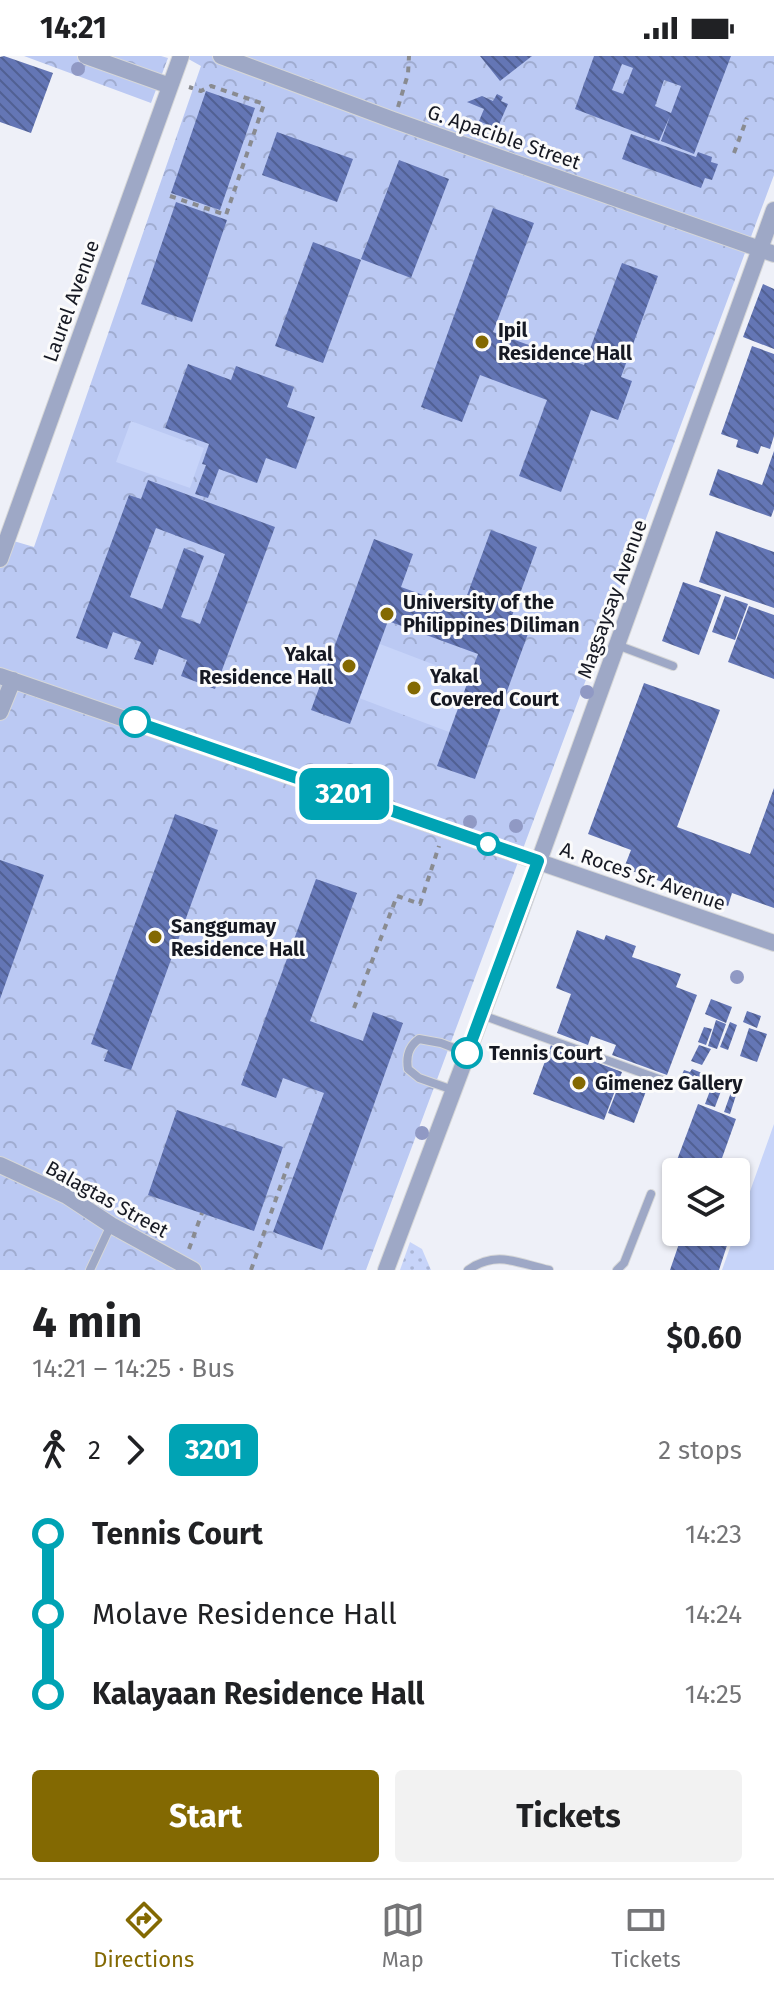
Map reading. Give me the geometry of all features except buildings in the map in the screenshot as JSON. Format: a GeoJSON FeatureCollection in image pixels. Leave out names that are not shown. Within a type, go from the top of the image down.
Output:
{"type":"FeatureCollection","features":[{"type":"Feature","properties":{"kind":"street"},"geometry":{"type":"LineString","coordinates":[[86,56],[171,84]]}},
{"type":"Feature","properties":{"kind":"street","name":"Laurel Avenue"},"geometry":{"type":"LineString","coordinates":[[0,559],[181,56]]}},
{"type":"Feature","properties":{"kind":"street","name":"G. Apacible Street"},"geometry":{"type":"LineString","coordinates":[[221,56],[767,252]]}},
{"type":"Feature","properties":{"kind":"street","name":"Magsaysay Avenue"},"geometry":{"type":"LineString","coordinates":[[386,1270],[617,645],[767,252],[774,210]]}},
{"type":"Feature","properties":{"kind":"street"},"geometry":{"type":"LineString","coordinates":[[0,712],[6,678]]}},
{"type":"Feature","properties":{"kind":"street","name":"A. Roces Sr. Avenue"},"geometry":{"type":"LineString","coordinates":[[6,678],[774,943]]}},
{"type":"Feature","properties":{"kind":"street","name":"Balagtas Street"},"geometry":{"type":"LineString","coordinates":[[0,1165],[67,1196],[111,1225],[188,1267]]}},
{"type":"Feature","properties":{"kind":"lane"},"geometry":{"type":"LineString","coordinates":[[617,645],[673,666]]}},
{"type":"Feature","properties":{"kind":"lane"},"geometry":{"type":"LineString","coordinates":[[482,1015],[670,1083]]}},
{"type":"Feature","properties":{"kind":"lane"},"geometry":{"type":"LineString","coordinates":[[453,1090],[419,1078],[408,1069],[406,1059],[412,1044],[419,1039],[467,1053]]}},
{"type":"Feature","properties":{"kind":"lane"},"geometry":{"type":"LineString","coordinates":[[617,1270],[624,1263],[651,1194]]}},
{"type":"Feature","properties":{"kind":"lane"},"geometry":{"type":"LineString","coordinates":[[91,1270],[111,1225]]}},
{"type":"Feature","properties":{"kind":"lane"},"geometry":{"type":"LineString","coordinates":[[468,1270],[494,1258],[549,1270]]}},
{"type":"Feature","properties":{"kind":"path"},"geometry":{"type":"LineString","coordinates":[[393,120],[408,74],[409,56]]}},
{"type":"Feature","properties":{"kind":"path"},"geometry":{"type":"LineString","coordinates":[[170,196],[226,215],[264,104],[211,86],[201,91],[171,84]]}},
{"type":"Feature","properties":{"kind":"path"},"geometry":{"type":"LineString","coordinates":[[734,153],[747,118]]}},
{"type":"Feature","properties":{"kind":"path"},"geometry":{"type":"LineString","coordinates":[[354,1008],[397,896],[420,904],[444,828]]}},
{"type":"Feature","properties":{"kind":"path"},"geometry":{"type":"LineString","coordinates":[[251,1270],[290,1159]]}},
{"type":"Feature","properties":{"kind":"path"},"geometry":{"type":"LineString","coordinates":[[188,1267],[202,1213]]}},
{"type":"Feature","properties":{"kind":"shaded area","name":"University of the Philippines Diliman"},"geometry":{"type":"Polygon","coordinates":[[[0,56],[774,56],[774,1270],[0,1270],[0,56]]]}},
{"type":"Feature","properties":{"kind":"shaded area"},"geometry":{"type":"Polygon","coordinates":[[[131,421],[204,448],[190,488],[116,462],[131,421]]]}},
{"type":"Feature","properties":{"kind":"shaded area","name":"Yakal Covered Court"},"geometry":{"type":"Polygon","coordinates":[[[380,644],[469,678],[449,732],[359,698],[380,644]]]}},
{"type":"Feature","properties":{"kind":"shaded area"},"geometry":{"type":"Polygon","coordinates":[[[774,1124],[774,1270],[722,1270],[731,1246],[750,1246],[750,1191],[774,1124]]]}},
{"type":"Feature","properties":{"kind":"shaded area"},"geometry":{"type":"Polygon","coordinates":[[[410,1242],[422,1249],[431,1270],[400,1270],[410,1242]]]}},
{"type":"Feature","properties":{"kind":"green space"},"geometry":{"type":"Polygon","coordinates":[[[24,56],[161,56],[168,58],[151,103],[24,56]]]}},
{"type":"Feature","properties":{"kind":"green space","name":"University of the Philippines Diliman"},"geometry":{"type":"Polygon","coordinates":[[[183,56],[774,56],[774,175],[366,1270],[0,1270],[0,537],[34,547],[201,66],[183,56]]]}},
{"type":"Feature","properties":{"kind":"bus line","name":"3201"},"geometry":{"type":"LineString","coordinates":[[135,722],[538,861],[467,1053]]}},
{"type":"Feature","properties":{"kind":"place","name":"Ipil Residence Hall"},"geometry":{"type":"Point","coordinates":[482,342]}},
{"type":"Feature","properties":{"kind":"place","name":"University of the Philippines Diliman"},"geometry":{"type":"Point","coordinates":[387,614]}},
{"type":"Feature","properties":{"kind":"place","name":"Yakal Residence Hall"},"geometry":{"type":"Point","coordinates":[349,666]}},
{"type":"Feature","properties":{"kind":"place","name":"Yakal Covered Court"},"geometry":{"type":"Point","coordinates":[414,688]}},
{"type":"Feature","properties":{"kind":"place","name":"Sanggumay Residence Hall"},"geometry":{"type":"Point","coordinates":[155,937]}},
{"type":"Feature","properties":{"kind":"place","name":"Tennis Court"},"geometry":{"type":"Point","coordinates":[467,1053]}},
{"type":"Feature","properties":{"kind":"place","name":"Gimenez Gallery"},"geometry":{"type":"Point","coordinates":[579,1083]}}]}
